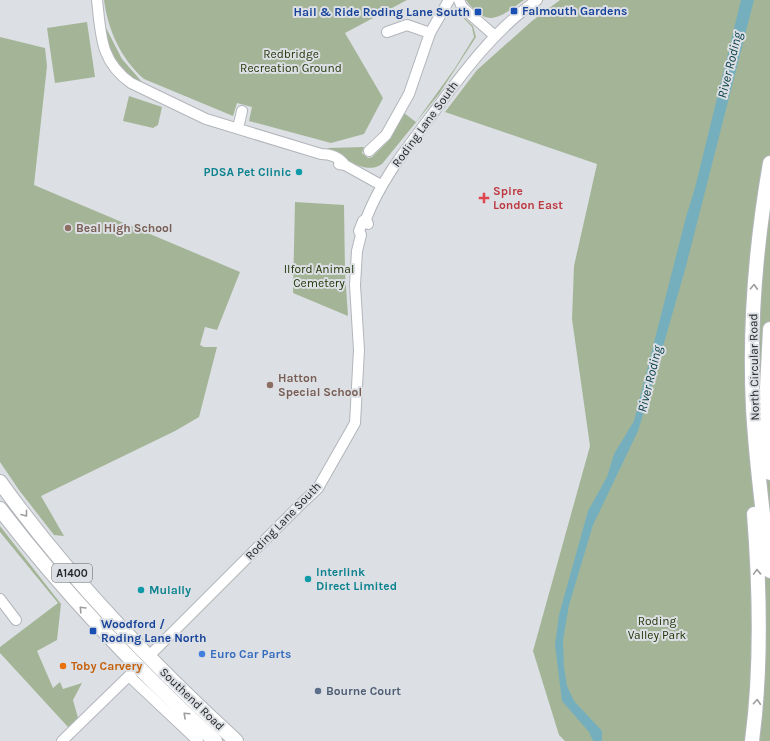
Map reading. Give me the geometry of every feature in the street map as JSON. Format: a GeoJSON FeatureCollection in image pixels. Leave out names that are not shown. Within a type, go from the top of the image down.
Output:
{"type":"FeatureCollection","features":[{"type":"Feature","properties":{"kind":"highway","name":"North Circular Road"},"geometry":{"type":"LineString","coordinates":[[770,163],[760,228],[753,317],[753,407],[770,571]]}},
{"type":"Feature","properties":{"kind":"highway","name":"North Circular Road"},"geometry":{"type":"LineString","coordinates":[[770,329],[766,407],[770,473]]}},
{"type":"Feature","properties":{"kind":"highway"},"geometry":{"type":"LineString","coordinates":[[752,741],[757,702],[759,616],[752,490],[757,452]]}},
{"type":"Feature","properties":{"kind":"highway","name":"A1400"},"geometry":{"type":"LineString","coordinates":[[0,483],[95,600],[148,657]]}},
{"type":"Feature","properties":{"kind":"highway","name":"A1400"},"geometry":{"type":"LineString","coordinates":[[0,509],[34,553],[134,671]]}},
{"type":"Feature","properties":{"kind":"highway","name":"Southend Road"},"geometry":{"type":"LineString","coordinates":[[148,657],[192,701],[236,741]]}},
{"type":"Feature","properties":{"kind":"highway","name":"Southend Road"},"geometry":{"type":"LineString","coordinates":[[134,671],[215,741]]}},
{"type":"Feature","properties":{"kind":"street"},"geometry":{"type":"LineString","coordinates":[[97,0],[105,54],[120,75],[195,114],[321,154],[330,154],[341,160],[345,165],[381,185]]}},
{"type":"Feature","properties":{"kind":"street","name":"Roding Lane South"},"geometry":{"type":"LineString","coordinates":[[369,151],[386,135],[410,94],[430,33],[449,0]]}},
{"type":"Feature","properties":{"kind":"street"},"geometry":{"type":"LineString","coordinates":[[459,0],[462,7],[495,36]]}},
{"type":"Feature","properties":{"kind":"street","name":"Roding Lane South"},"geometry":{"type":"LineString","coordinates":[[148,657],[296,508],[318,488],[355,423],[359,350],[355,279],[357,251],[361,235],[359,231],[363,221],[366,219],[381,185],[462,74],[495,36],[536,0]]}},
{"type":"Feature","properties":{"kind":"street"},"geometry":{"type":"LineString","coordinates":[[387,32],[407,25],[430,33]]}},
{"type":"Feature","properties":{"kind":"street"},"geometry":{"type":"LineString","coordinates":[[238,128],[242,111]]}},
{"type":"Feature","properties":{"kind":"street"},"geometry":{"type":"LineString","coordinates":[[2,605],[16,620]]}},
{"type":"Feature","properties":{"kind":"street"},"geometry":{"type":"LineString","coordinates":[[65,740],[134,671],[198,741]]}},
{"type":"Feature","properties":{"kind":"green space","name":"Redbridge Recreation Ground"},"geometry":{"type":"Polygon","coordinates":[[[104,0],[407,0],[345,33],[383,98],[364,134],[331,143],[249,121],[252,107],[237,103],[233,116],[144,79],[122,53],[112,33],[104,0]]]}},
{"type":"Feature","properties":{"kind":"green space"},"geometry":{"type":"Polygon","coordinates":[[[466,0],[524,0],[507,12],[489,18],[477,12],[466,0]]]}},
{"type":"Feature","properties":{"kind":"green space","name":"Roding Valley Park"},"geometry":{"type":"Polygon","coordinates":[[[560,0],[770,0],[770,741],[565,741],[559,735],[533,651],[590,446],[572,319],[574,266],[597,164],[445,112],[477,70],[532,21],[560,0]]]}},
{"type":"Feature","properties":{"kind":"green space"},"geometry":{"type":"Polygon","coordinates":[[[453,7],[473,26],[476,37],[439,94],[382,164],[368,168],[361,167],[327,148],[364,147],[362,153],[368,158],[372,157],[389,140],[404,113],[416,122],[455,68],[474,37],[472,27],[453,7]]]}},
{"type":"Feature","properties":{"kind":"green space"},"geometry":{"type":"Polygon","coordinates":[[[87,22],[95,77],[55,83],[47,28],[87,22]]]}},
{"type":"Feature","properties":{"kind":"green space"},"geometry":{"type":"Polygon","coordinates":[[[105,26],[122,59],[142,82],[141,83],[125,72],[115,60],[111,52],[105,26]]]}},
{"type":"Feature","properties":{"kind":"green space","name":"Beal High School"},"geometry":{"type":"Polygon","coordinates":[[[0,37],[45,48],[47,66],[34,185],[240,272],[217,330],[205,327],[200,345],[204,347],[217,347],[199,417],[175,431],[41,496],[64,536],[54,535],[19,490],[0,462],[0,37]]]}},
{"type":"Feature","properties":{"kind":"green space"},"geometry":{"type":"Polygon","coordinates":[[[129,96],[162,107],[158,125],[153,128],[123,121],[129,96]]]}},
{"type":"Feature","properties":{"kind":"green space","name":"Ilford Animal Cemetery"},"geometry":{"type":"Polygon","coordinates":[[[295,202],[344,205],[345,272],[348,316],[293,293],[295,202]]]}},
{"type":"Feature","properties":{"kind":"green space"},"geometry":{"type":"Polygon","coordinates":[[[0,526],[61,604],[57,640],[37,651],[53,688],[60,682],[63,689],[82,683],[73,700],[78,718],[68,727],[0,653],[0,647],[58,603],[0,532],[0,526]]]}},
{"type":"Feature","properties":{"kind":"water","name":"River Roding"},"geometry":{"type":"Polygon","coordinates":[[[741,0],[754,0],[685,270],[638,431],[593,525],[569,605],[563,640],[564,667],[567,686],[574,701],[602,731],[602,741],[593,741],[589,732],[562,701],[555,645],[559,615],[588,511],[607,477],[614,454],[634,421],[686,217],[695,188],[741,0]]]}},
{"type":"Feature","properties":{"kind":"place","name":"Falmouth Gardens"},"geometry":{"type":"Point","coordinates":[514,11]}},
{"type":"Feature","properties":{"kind":"place","name":"Hail & Ride Roding Lane South"},"geometry":{"type":"Point","coordinates":[478,12]}},
{"type":"Feature","properties":{"kind":"place","name":"PDSA Pet Clinic"},"geometry":{"type":"Point","coordinates":[299,172]}},
{"type":"Feature","properties":{"kind":"place","name":"Spire London East"},"geometry":{"type":"Point","coordinates":[484,198]}},
{"type":"Feature","properties":{"kind":"place","name":"Beal High School"},"geometry":{"type":"Point","coordinates":[68,228]}},
{"type":"Feature","properties":{"kind":"place","name":"Hatton Special School"},"geometry":{"type":"Point","coordinates":[270,385]}},
{"type":"Feature","properties":{"kind":"place","name":"Interlink Direct Limited"},"geometry":{"type":"Point","coordinates":[308,579]}},
{"type":"Feature","properties":{"kind":"place","name":"Mulally"},"geometry":{"type":"Point","coordinates":[141,590]}},
{"type":"Feature","properties":{"kind":"place","name":"Woodford / Roding Lane North"},"geometry":{"type":"Point","coordinates":[93,631]}},
{"type":"Feature","properties":{"kind":"place","name":"Euro Car Parts"},"geometry":{"type":"Point","coordinates":[202,654]}},
{"type":"Feature","properties":{"kind":"place","name":"Toby Carvery"},"geometry":{"type":"Point","coordinates":[63,666]}},
{"type":"Feature","properties":{"kind":"place","name":"Bourne Court"},"geometry":{"type":"Point","coordinates":[318,691]}}]}
